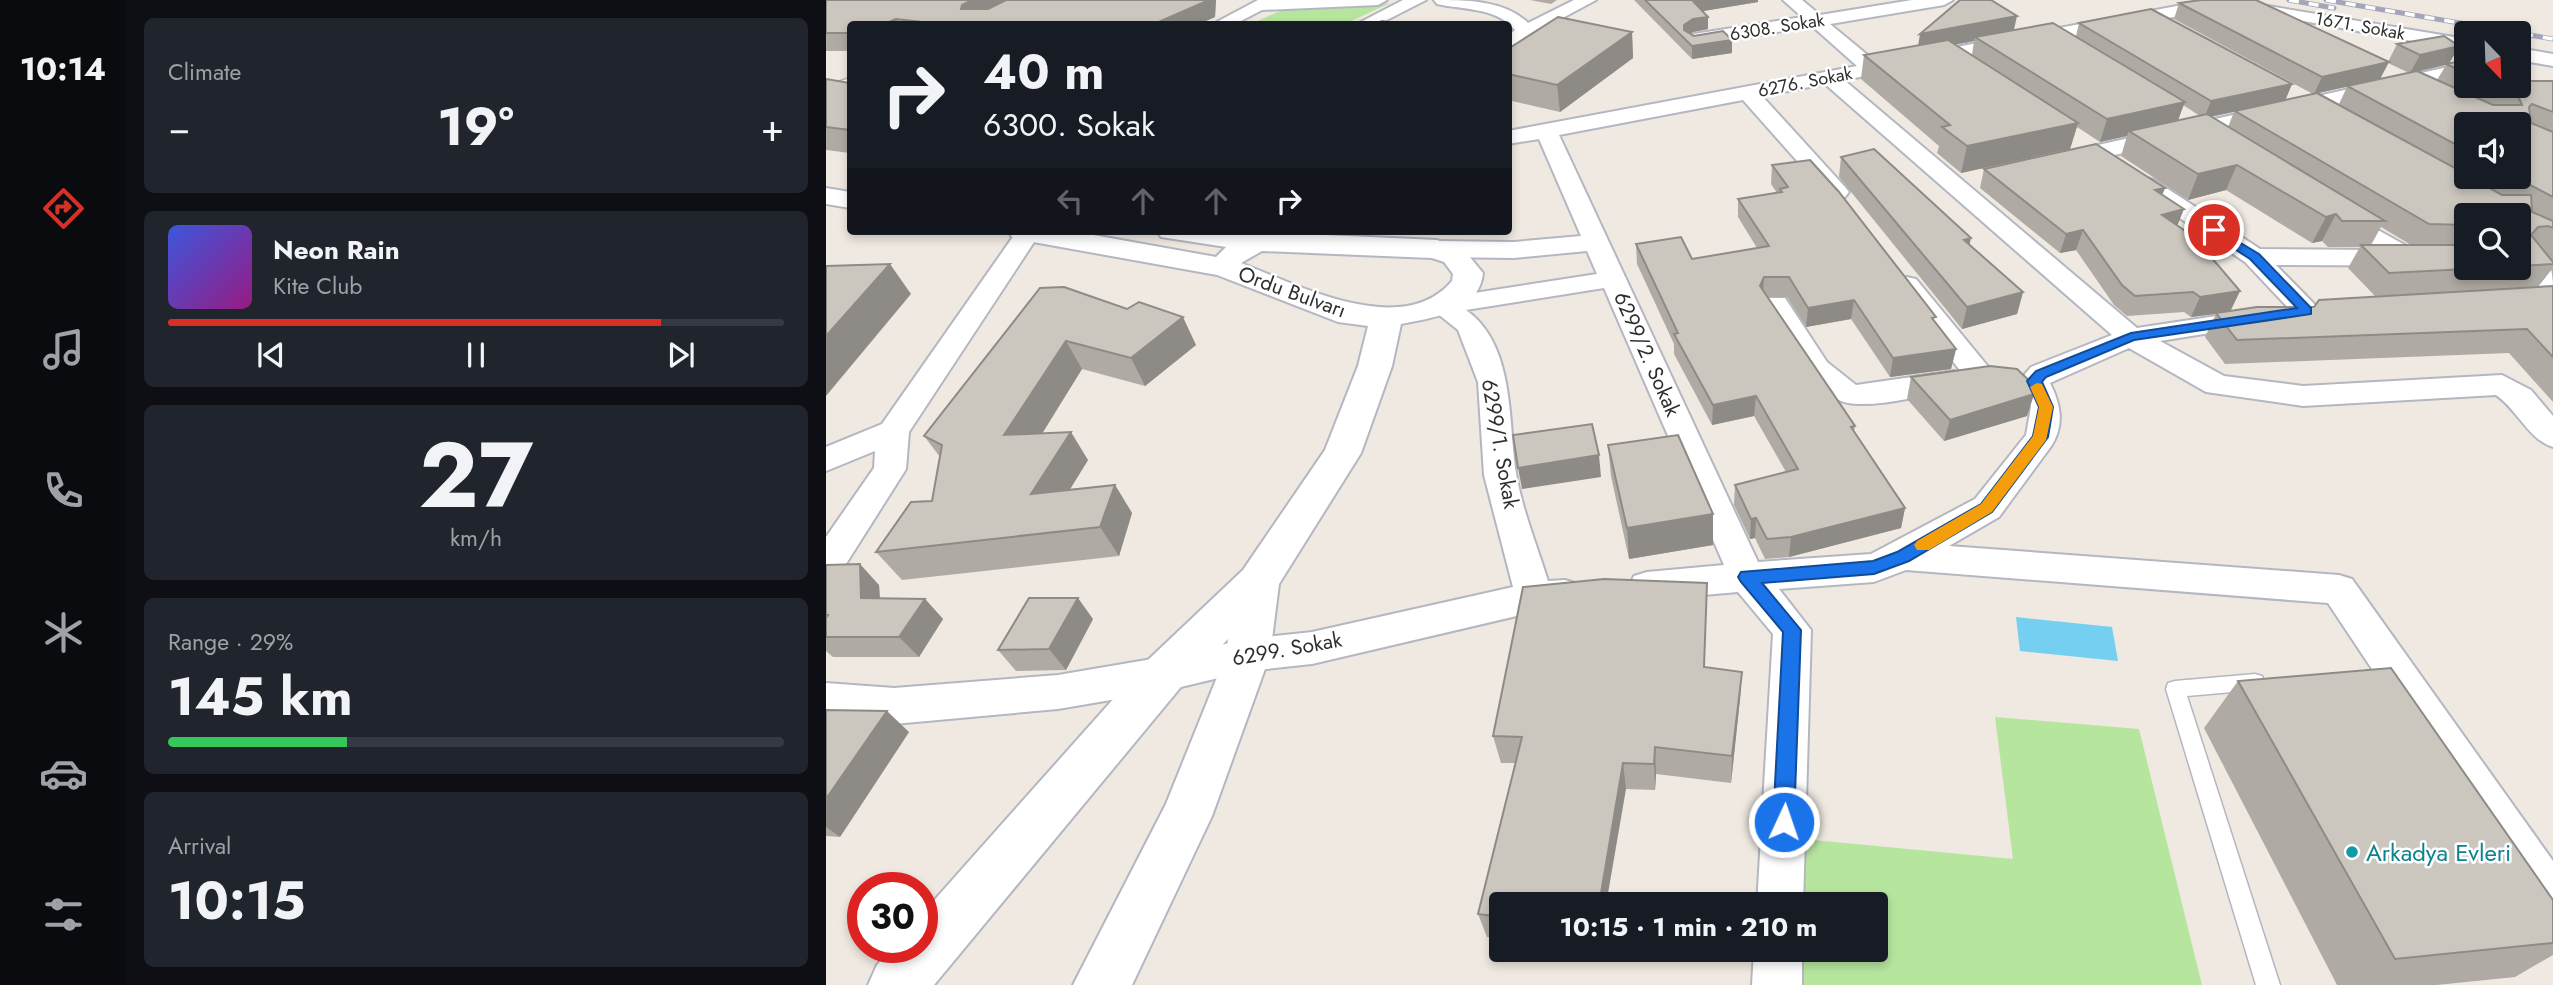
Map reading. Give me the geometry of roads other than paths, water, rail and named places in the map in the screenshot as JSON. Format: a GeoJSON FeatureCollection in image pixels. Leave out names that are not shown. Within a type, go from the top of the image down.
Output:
{"type":"FeatureCollection","features":[{"type":"Feature","properties":{"kind":"main road"},"geometry":{"type":"LineString","coordinates":[[826,174],[847,178]]}},
{"type":"Feature","properties":{"kind":"main road"},"geometry":{"type":"LineString","coordinates":[[826,196],[847,200]]}},
{"type":"Feature","properties":{"kind":"main road","name":"Ordu Bulvarı"},"geometry":{"type":"LineString","coordinates":[[1042,235],[1224,267],[1349,315],[1386,317],[1442,306]]}},
{"type":"Feature","properties":{"kind":"main road","name":"Ordu Bulvarı"},"geometry":{"type":"LineString","coordinates":[[1229,235],[1437,250]]}},
{"type":"Feature","properties":{"kind":"main road","name":"Ordu Bulvarı"},"geometry":{"type":"LineString","coordinates":[[1224,267],[1230,257],[1258,237]]}},
{"type":"Feature","properties":{"kind":"main road"},"geometry":{"type":"LineString","coordinates":[[1437,250],[1454,256],[1468,273],[1467,282],[1442,306]]}},
{"type":"Feature","properties":{"kind":"main road"},"geometry":{"type":"LineString","coordinates":[[897,985],[1164,674],[1258,582],[1342,453],[1376,366],[1386,317]]}},
{"type":"Feature","properties":{"kind":"main road"},"geometry":{"type":"LineString","coordinates":[[1102,985],[1187,816],[1248,654],[1258,582]]}},
{"type":"Feature","properties":{"kind":"street"},"geometry":{"type":"LineString","coordinates":[[1228,21],[1259,5],[1378,0]]}},
{"type":"Feature","properties":{"kind":"street"},"geometry":{"type":"LineString","coordinates":[[1372,21],[1417,0]]}},
{"type":"Feature","properties":{"kind":"street"},"geometry":{"type":"LineString","coordinates":[[1443,0],[1496,9],[1520,23],[1525,31]]}},
{"type":"Feature","properties":{"kind":"street"},"geometry":{"type":"LineString","coordinates":[[1512,43],[1525,31],[1587,0]]}},
{"type":"Feature","properties":{"kind":"street"},"geometry":{"type":"LineString","coordinates":[[1792,0],[1872,69]]}},
{"type":"Feature","properties":{"kind":"street","name":"6308. Sokak"},"geometry":{"type":"LineString","coordinates":[[1693,40],[1944,0]]}},
{"type":"Feature","properties":{"kind":"street","name":"1671. Sokak"},"geometry":{"type":"LineString","coordinates":[[2219,1],[2454,43]]}},
{"type":"Feature","properties":{"kind":"street","name":"6276. Sokak"},"geometry":{"type":"LineString","coordinates":[[1512,137],[2045,37],[2219,1]]}},
{"type":"Feature","properties":{"kind":"street"},"geometry":{"type":"LineString","coordinates":[[2246,6],[2305,35]]}},
{"type":"Feature","properties":{"kind":"street"},"geometry":{"type":"LineString","coordinates":[[2148,16],[2183,35]]}},
{"type":"Feature","properties":{"kind":"street"},"geometry":{"type":"LineString","coordinates":[[2017,26],[2074,50]]}},
{"type":"Feature","properties":{"kind":"street"},"geometry":{"type":"LineString","coordinates":[[1948,55],[1971,70]]}},
{"type":"Feature","properties":{"kind":"street"},"geometry":{"type":"LineString","coordinates":[[2531,57],[2553,60]]}},
{"type":"Feature","properties":{"kind":"street"},"geometry":{"type":"LineString","coordinates":[[2376,69],[2440,98]]}},
{"type":"Feature","properties":{"kind":"street"},"geometry":{"type":"LineString","coordinates":[[2045,163],[2454,72]]}},
{"type":"Feature","properties":{"kind":"street"},"geometry":{"type":"LineString","coordinates":[[1830,78],[1966,181],[2131,337],[2217,385],[2303,396],[2502,385],[2519,397],[2553,436]]}},
{"type":"Feature","properties":{"kind":"street"},"geometry":{"type":"LineString","coordinates":[[2288,91],[2343,122]]}},
{"type":"Feature","properties":{"kind":"street"},"geometry":{"type":"LineString","coordinates":[[1748,93],[1855,214]]}},
{"type":"Feature","properties":{"kind":"street"},"geometry":{"type":"LineString","coordinates":[[2176,116],[2221,143]]}},
{"type":"Feature","properties":{"kind":"street","name":"6299/2. Sokak"},"geometry":{"type":"LineString","coordinates":[[1546,131],[1747,577],[1792,630],[1781,892]]}},
{"type":"Feature","properties":{"kind":"street"},"geometry":{"type":"LineString","coordinates":[[1775,304],[1807,355],[1832,386],[1853,395],[1980,376],[2034,381],[2041,374],[2131,337],[2320,310],[2254,257],[2074,137]]}},
{"type":"Feature","properties":{"kind":"street"},"geometry":{"type":"LineString","coordinates":[[2315,201],[2409,258]]}},
{"type":"Feature","properties":{"kind":"street"},"geometry":{"type":"LineString","coordinates":[[826,565],[890,469],[893,431],[1023,235]]}},
{"type":"Feature","properties":{"kind":"street","name":"Ordu Bulvarı"},"geometry":{"type":"LineString","coordinates":[[1437,250],[1514,250],[1598,242]]}},
{"type":"Feature","properties":{"kind":"street"},"geometry":{"type":"LineString","coordinates":[[2254,257],[2454,258]]}},
{"type":"Feature","properties":{"kind":"street"},"geometry":{"type":"LineString","coordinates":[[2534,258],[2545,295]]}},
{"type":"Feature","properties":{"kind":"street"},"geometry":{"type":"LineString","coordinates":[[1895,268],[1980,376]]}},
{"type":"Feature","properties":{"kind":"street","name":"Ordu Bulvarı"},"geometry":{"type":"LineString","coordinates":[[1442,306],[1613,279]]}},
{"type":"Feature","properties":{"kind":"street","name":"6299/1. Sokak"},"geometry":{"type":"LineString","coordinates":[[1442,306],[1470,326],[1493,382],[1500,475],[1534,597]]}},
{"type":"Feature","properties":{"kind":"street","name":"6299. Sokak"},"geometry":{"type":"LineString","coordinates":[[826,700],[894,706],[1058,692],[1164,674],[1248,654],[1312,648],[1534,597],[1874,568],[1903,556],[1987,508],[2040,437],[2046,407],[2034,381]]}},
{"type":"Feature","properties":{"kind":"street"},"geometry":{"type":"LineString","coordinates":[[826,460],[893,431]]}},
{"type":"Feature","properties":{"kind":"street"},"geometry":{"type":"LineString","coordinates":[[1903,556],[2339,589],[2553,901]]}},
{"type":"Feature","properties":{"kind":"street"},"geometry":{"type":"LineString","coordinates":[[1777,985],[1778,962]]}},
{"type":"Feature","properties":{"kind":"lane"},"geometry":{"type":"LineString","coordinates":[[826,89],[847,82]]}},
{"type":"Feature","properties":{"kind":"lane"},"geometry":{"type":"LineString","coordinates":[[2268,985],[2175,689],[2272,681]]}},
{"type":"Feature","properties":{"kind":"water"},"geometry":{"type":"Polygon","coordinates":[[[2016,617],[2112,627],[2118,661],[2020,651],[2016,617]]]}},
{"type":"Feature","properties":{"kind":"railway"},"geometry":{"type":"LineString","coordinates":[[2289,0],[2334,8]]}},
{"type":"Feature","properties":{"kind":"railway"},"geometry":{"type":"LineString","coordinates":[[2326,0],[2553,39]]}},
{"type":"Feature","properties":{"kind":"place","name":"Arkadya Evleri"},"geometry":{"type":"Point","coordinates":[2352,852]}}]}
